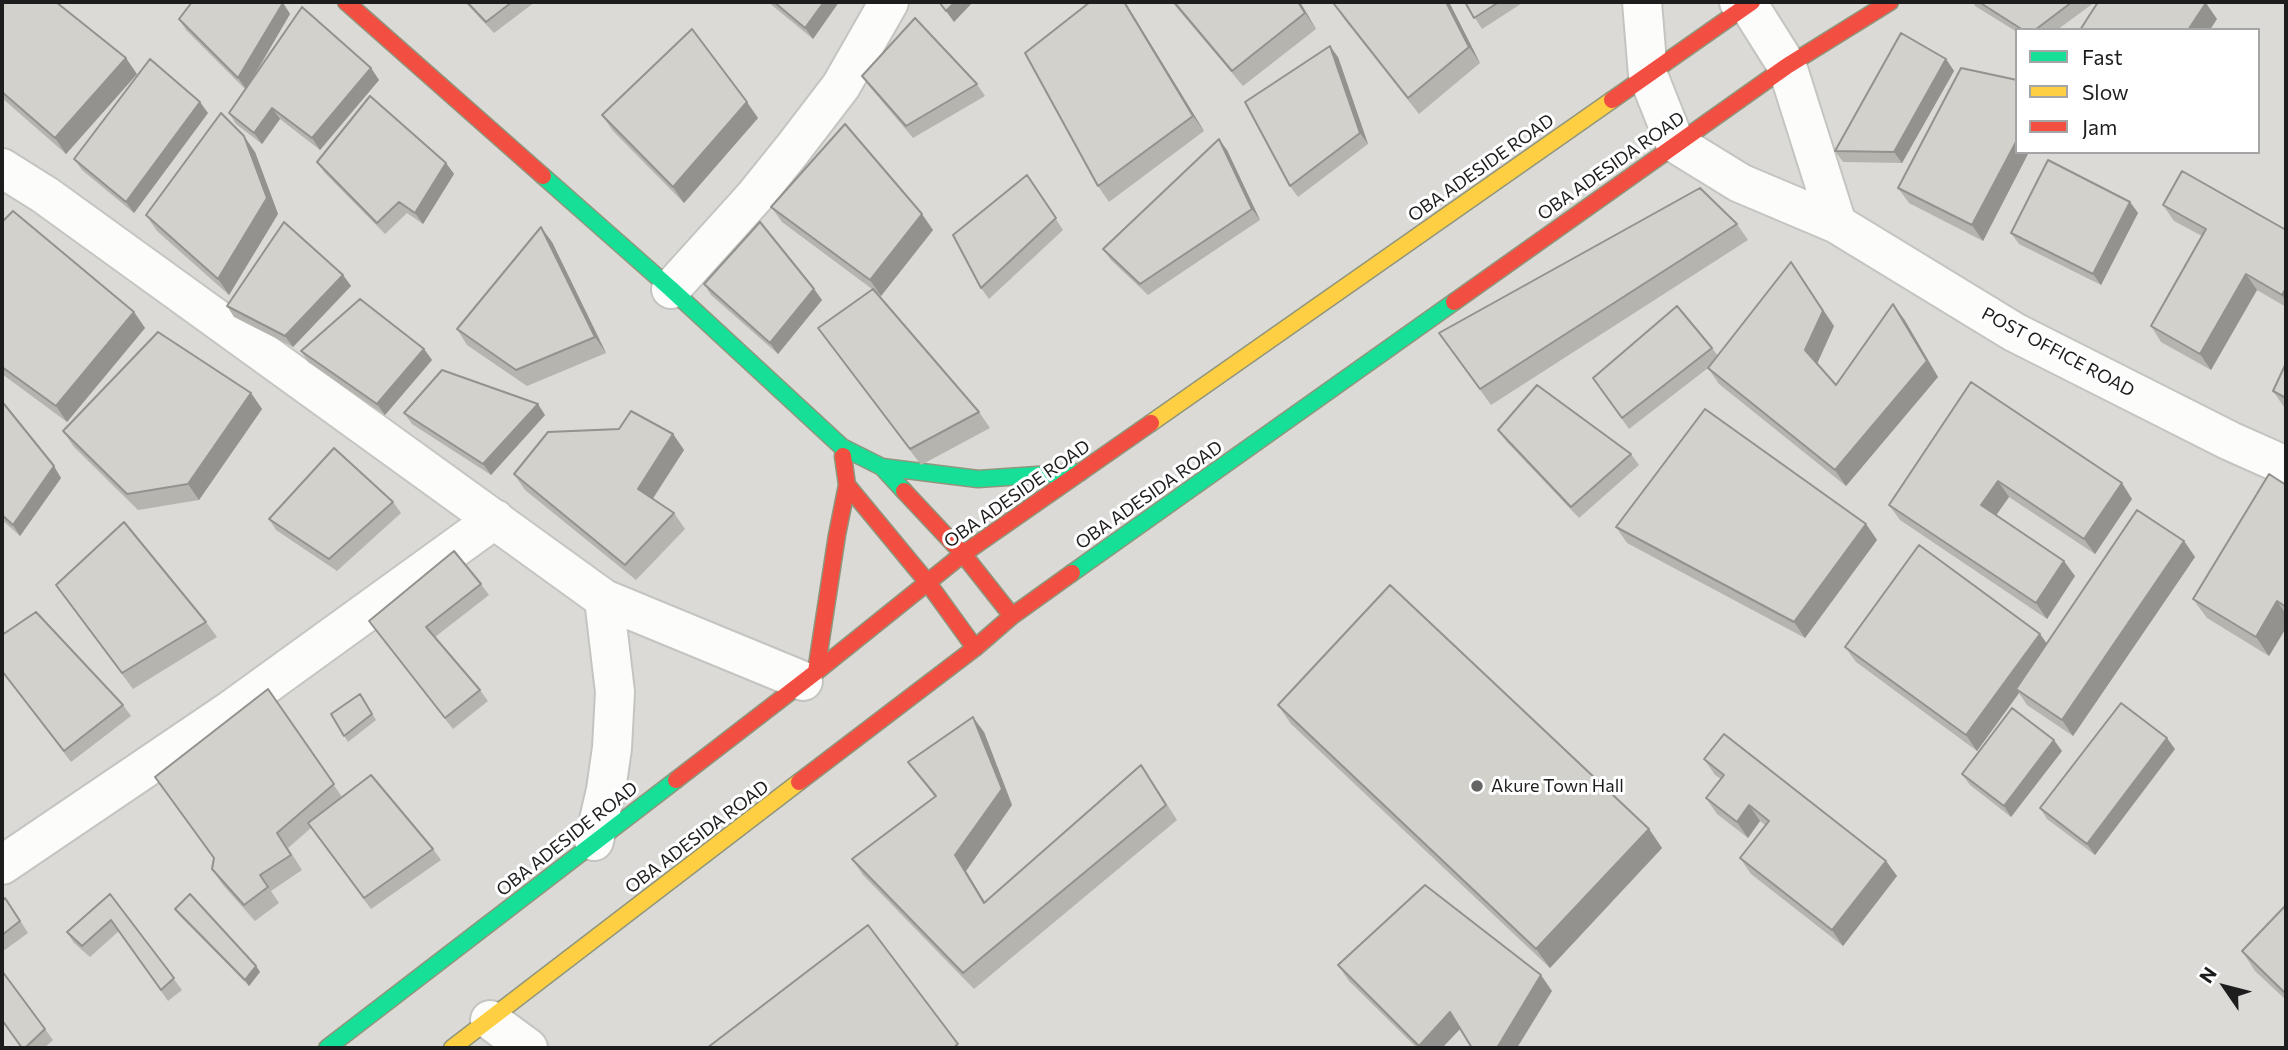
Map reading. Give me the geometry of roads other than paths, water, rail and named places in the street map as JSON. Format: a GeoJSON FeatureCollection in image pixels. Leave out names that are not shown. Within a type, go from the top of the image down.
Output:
{"type":"FeatureCollection","features":[{"type":"Feature","properties":{"kind":"main road"},"geometry":{"type":"LineString","coordinates":[[346,2],[671,289],[842,447],[882,467],[978,479],[1081,472]]}},
{"type":"Feature","properties":{"kind":"main road","name":"OBA ADESIDA ROAD"},"geometry":{"type":"LineString","coordinates":[[452,1048],[975,648],[1012,616],[1787,65],[1890,2]]}},
{"type":"Feature","properties":{"kind":"main road","name":"OBA ADESIDE ROAD"},"geometry":{"type":"LineString","coordinates":[[327,1048],[809,677],[963,554],[1648,75],[1746,3]]}},
{"type":"Feature","properties":{"kind":"main road"},"geometry":{"type":"LineString","coordinates":[[809,677],[847,485],[842,447]]}},
{"type":"Feature","properties":{"kind":"main road"},"geometry":{"type":"LineString","coordinates":[[882,467],[963,554],[1012,616]]}},
{"type":"Feature","properties":{"kind":"main road"},"geometry":{"type":"LineString","coordinates":[[847,485],[928,583],[975,648]]}},
{"type":"Feature","properties":{"kind":"street"},"geometry":{"type":"LineString","coordinates":[[671,289],[755,196],[841,86],[889,2]]}},
{"type":"Feature","properties":{"kind":"street"},"geometry":{"type":"LineString","coordinates":[[1642,2],[1648,75],[1675,144]]}},
{"type":"Feature","properties":{"kind":"street"},"geometry":{"type":"LineString","coordinates":[[1746,3],[1787,65],[1836,224]]}},
{"type":"Feature","properties":{"kind":"street","name":"POST OFFICE ROAD"},"geometry":{"type":"LineString","coordinates":[[1675,144],[1740,183],[1836,224],[2014,332],[2230,441],[2286,466]]}},
{"type":"Feature","properties":{"kind":"street"},"geometry":{"type":"LineString","coordinates":[[2,168],[45,195],[604,598],[809,677]]}},
{"type":"Feature","properties":{"kind":"street"},"geometry":{"type":"LineString","coordinates":[[2,865],[231,710],[495,519]]}},
{"type":"Feature","properties":{"kind":"street"},"geometry":{"type":"LineString","coordinates":[[594,841],[612,748],[615,692],[604,598]]}},
{"type":"Feature","properties":{"kind":"street"},"geometry":{"type":"LineString","coordinates":[[490,1020],[528,1048]]}},
{"type":"Feature","properties":{"kind":"place","name":"Akure Town Hall"},"geometry":{"type":"Point","coordinates":[1477,786]}}]}
